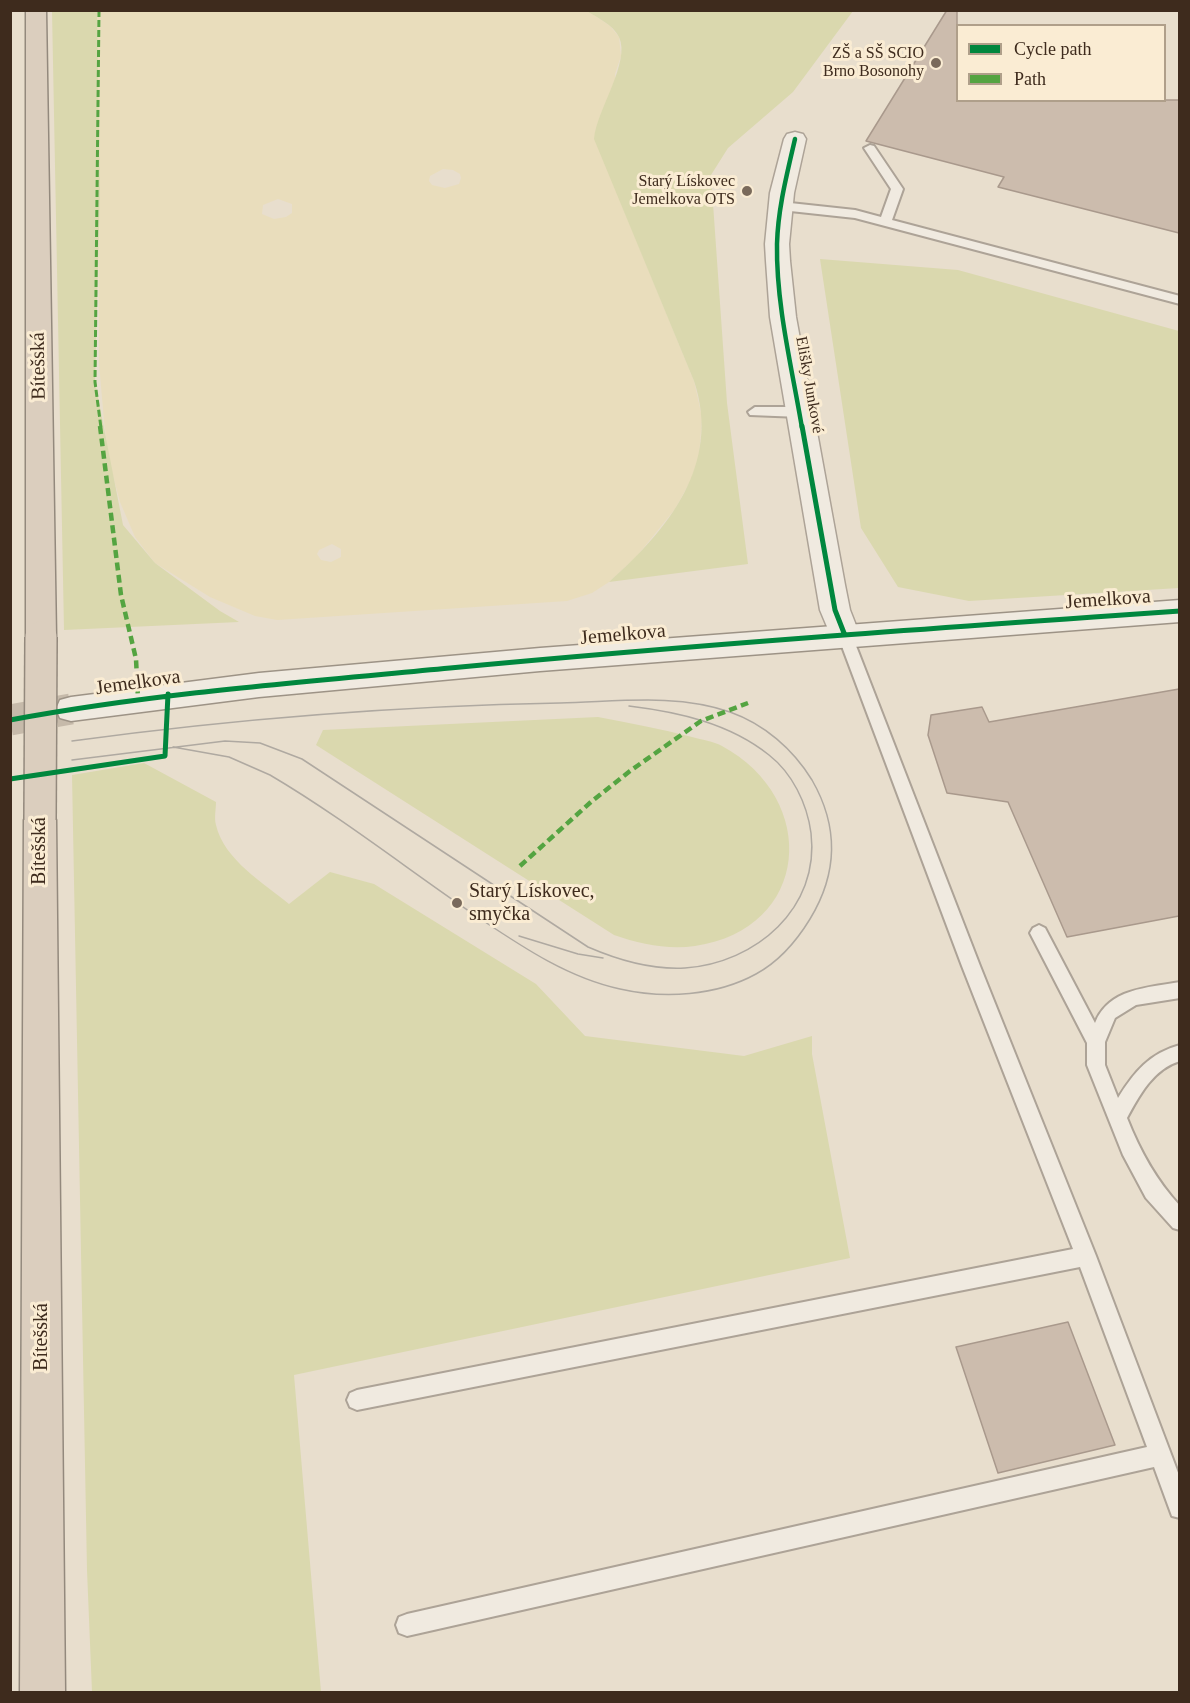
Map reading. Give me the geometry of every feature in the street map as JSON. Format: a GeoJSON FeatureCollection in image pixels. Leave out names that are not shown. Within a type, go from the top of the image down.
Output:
{"type":"FeatureCollection","features":[{"type":"Feature","properties":{"kind":"highway","name":"Bítešská"},"geometry":{"type":"LineString","coordinates":[[36,10],[41,637],[43,1692]]}},
{"type":"Feature","properties":{"kind":"street","name":"Elišky Junkové"},"geometry":{"type":"LineString","coordinates":[[795,139],[781,206],[777,244],[783,317],[834,602],[844,633]]}},
{"type":"Feature","properties":{"kind":"street","name":"Jemelkova"},"geometry":{"type":"LineString","coordinates":[[71,709],[168,694],[844,633],[1179,611]]}},
{"type":"Feature","properties":{"kind":"lane"},"geometry":{"type":"LineString","coordinates":[[870,148],[897,189],[897,196],[886,222]]}},
{"type":"Feature","properties":{"kind":"lane"},"geometry":{"type":"LineString","coordinates":[[781,206],[855,214],[1179,300]]}},
{"type":"Feature","properties":{"kind":"lane"},"geometry":{"type":"LineString","coordinates":[[755,412],[800,412]]}},
{"type":"Feature","properties":{"kind":"lane"},"geometry":{"type":"LineString","coordinates":[[844,633],[971,966],[1086,1256],[1179,1508]]}},
{"type":"Feature","properties":{"kind":"lane"},"geometry":{"type":"LineString","coordinates":[[1039,933],[1096,1042]]}},
{"type":"Feature","properties":{"kind":"lane"},"geometry":{"type":"LineString","coordinates":[[1179,990],[1133,998],[1108,1013],[1096,1042],[1096,1065],[1130,1149],[1153,1191],[1179,1221]]}},
{"type":"Feature","properties":{"kind":"lane"},"geometry":{"type":"LineString","coordinates":[[1118,1116],[1138,1081],[1169,1054],[1179,1053]]}},
{"type":"Feature","properties":{"kind":"lane"},"geometry":{"type":"LineString","coordinates":[[357,1400],[1086,1256]]}},
{"type":"Feature","properties":{"kind":"lane"},"geometry":{"type":"LineString","coordinates":[[407,1625],[1159,1455]]}},
{"type":"Feature","properties":{"kind":"shaded area"},"geometry":{"type":"Polygon","coordinates":[[[587,10],[610,26],[619,37],[621,56],[615,74],[622,205],[694,381],[702,417],[699,457],[692,478],[675,509],[637,556],[609,582],[592,593],[567,601],[277,620],[255,616],[210,597],[155,563],[135,537],[120,502],[109,461],[104,421],[99,363],[97,11],[587,10]],[[443,169],[430,176],[429,181],[432,185],[445,188],[459,184],[460,174],[453,170],[443,169]],[[278,199],[263,205],[262,214],[274,219],[286,217],[292,213],[292,204],[278,199]],[[332,544],[319,550],[317,554],[321,560],[331,562],[341,557],[341,549],[332,544]]]}},
{"type":"Feature","properties":{"kind":"shaded area"},"geometry":{"type":"Polygon","coordinates":[[[52,11],[97,11],[100,191],[95,382],[123,525],[155,563],[220,611],[239,622],[64,630],[52,11]]]}},
{"type":"Feature","properties":{"kind":"shaded area"},"geometry":{"type":"Polygon","coordinates":[[[587,11],[853,11],[793,92],[728,148],[711,175],[727,403],[748,564],[609,582],[651,540],[684,493],[695,467],[701,440],[701,411],[694,381],[594,139],[600,115],[617,73],[621,47],[619,37],[613,29],[587,11]]]}},
{"type":"Feature","properties":{"kind":"shaded area"},"geometry":{"type":"Polygon","coordinates":[[[820,259],[958,270],[1179,331],[1179,588],[969,601],[898,587],[861,528],[820,259]]]}},
{"type":"Feature","properties":{"kind":"shaded area"},"geometry":{"type":"Polygon","coordinates":[[[598,717],[715,743],[754,769],[775,797],[787,828],[789,860],[780,889],[762,915],[733,935],[695,946],[654,945],[614,935],[316,745],[323,730],[598,717]]]}},
{"type":"Feature","properties":{"kind":"shaded area"},"geometry":{"type":"Polygon","coordinates":[[[144,763],[216,802],[216,825],[227,849],[246,870],[289,904],[330,872],[374,884],[536,984],[585,1036],[744,1056],[812,1036],[812,1054],[850,1258],[294,1375],[321,1692],[92,1692],[87,1570],[72,775],[144,763]]]}},
{"type":"Feature","properties":{"kind":"building"},"geometry":{"type":"Polygon","coordinates":[[[947,10],[957,10],[956,102],[1166,102],[1166,100],[1179,100],[1179,233],[998,187],[1004,177],[866,141],[947,10]]]}},
{"type":"Feature","properties":{"kind":"building"},"geometry":{"type":"Polygon","coordinates":[[[1179,689],[1179,916],[1067,937],[1008,802],[947,793],[928,735],[931,715],[982,707],[989,722],[1179,689]]]}},
{"type":"Feature","properties":{"kind":"building"},"geometry":{"type":"Polygon","coordinates":[[[1068,1322],[1115,1445],[998,1473],[956,1347],[1068,1322]]]}},
{"type":"Feature","properties":{"kind":"tunnel"},"geometry":{"type":"LineString","coordinates":[[10,720],[71,709]]}},
{"type":"Feature","properties":{"kind":"tram line"},"geometry":{"type":"LineString","coordinates":[[72,741],[255,720],[438,707],[624,700],[689,702],[743,717],[777,739],[796,758],[812,780],[827,815],[832,850],[830,867],[819,902],[805,927],[787,950],[765,969],[724,987],[690,994],[654,994],[620,989],[583,978],[531,951],[482,920],[324,809],[270,775],[229,757],[175,747]]}},
{"type":"Feature","properties":{"kind":"tram line"},"geometry":{"type":"LineString","coordinates":[[175,747],[225,741],[260,743],[302,759],[588,947],[611,956],[635,963],[685,968],[711,964],[736,955],[758,943],[778,927],[794,907],[805,885],[811,860],[811,833],[802,800],[785,771],[754,744],[702,721],[629,706]]}},
{"type":"Feature","properties":{"kind":"tram line"},"geometry":{"type":"LineString","coordinates":[[72,760],[175,747]]}},
{"type":"Feature","properties":{"kind":"tram line"},"geometry":{"type":"LineString","coordinates":[[519,936],[578,954],[603,958]]}},
{"type":"Feature","properties":{"kind":"marked path"},"geometry":{"type":"LineString","coordinates":[[99,10],[95,382],[121,595],[136,659],[138,699]]}},
{"type":"Feature","properties":{"kind":"marked path"},"geometry":{"type":"LineString","coordinates":[[520,866],[592,801],[630,771],[701,721],[748,703]]}},
{"type":"Feature","properties":{"kind":"cycle path"},"geometry":{"type":"LineString","coordinates":[[795,139],[782,193],[777,244],[783,317],[830,585],[835,610],[844,633]]}},
{"type":"Feature","properties":{"kind":"cycle path"},"geometry":{"type":"LineString","coordinates":[[10,720],[117,702],[277,683],[901,630],[1180,611]]}},
{"type":"Feature","properties":{"kind":"cycle path"},"geometry":{"type":"LineString","coordinates":[[10,779],[165,756],[168,694]]}},
{"type":"Feature","properties":{"kind":"place","name":"ZŠ a SŠ SCIO Brno Bosonohy"},"geometry":{"type":"Point","coordinates":[936,63]}},
{"type":"Feature","properties":{"kind":"place","name":"Starý Lískovec Jemelkova OTS"},"geometry":{"type":"Point","coordinates":[747,191]}},
{"type":"Feature","properties":{"kind":"place","name":"Starý Lískovec, smyčka"},"geometry":{"type":"Point","coordinates":[457,903]}}]}
